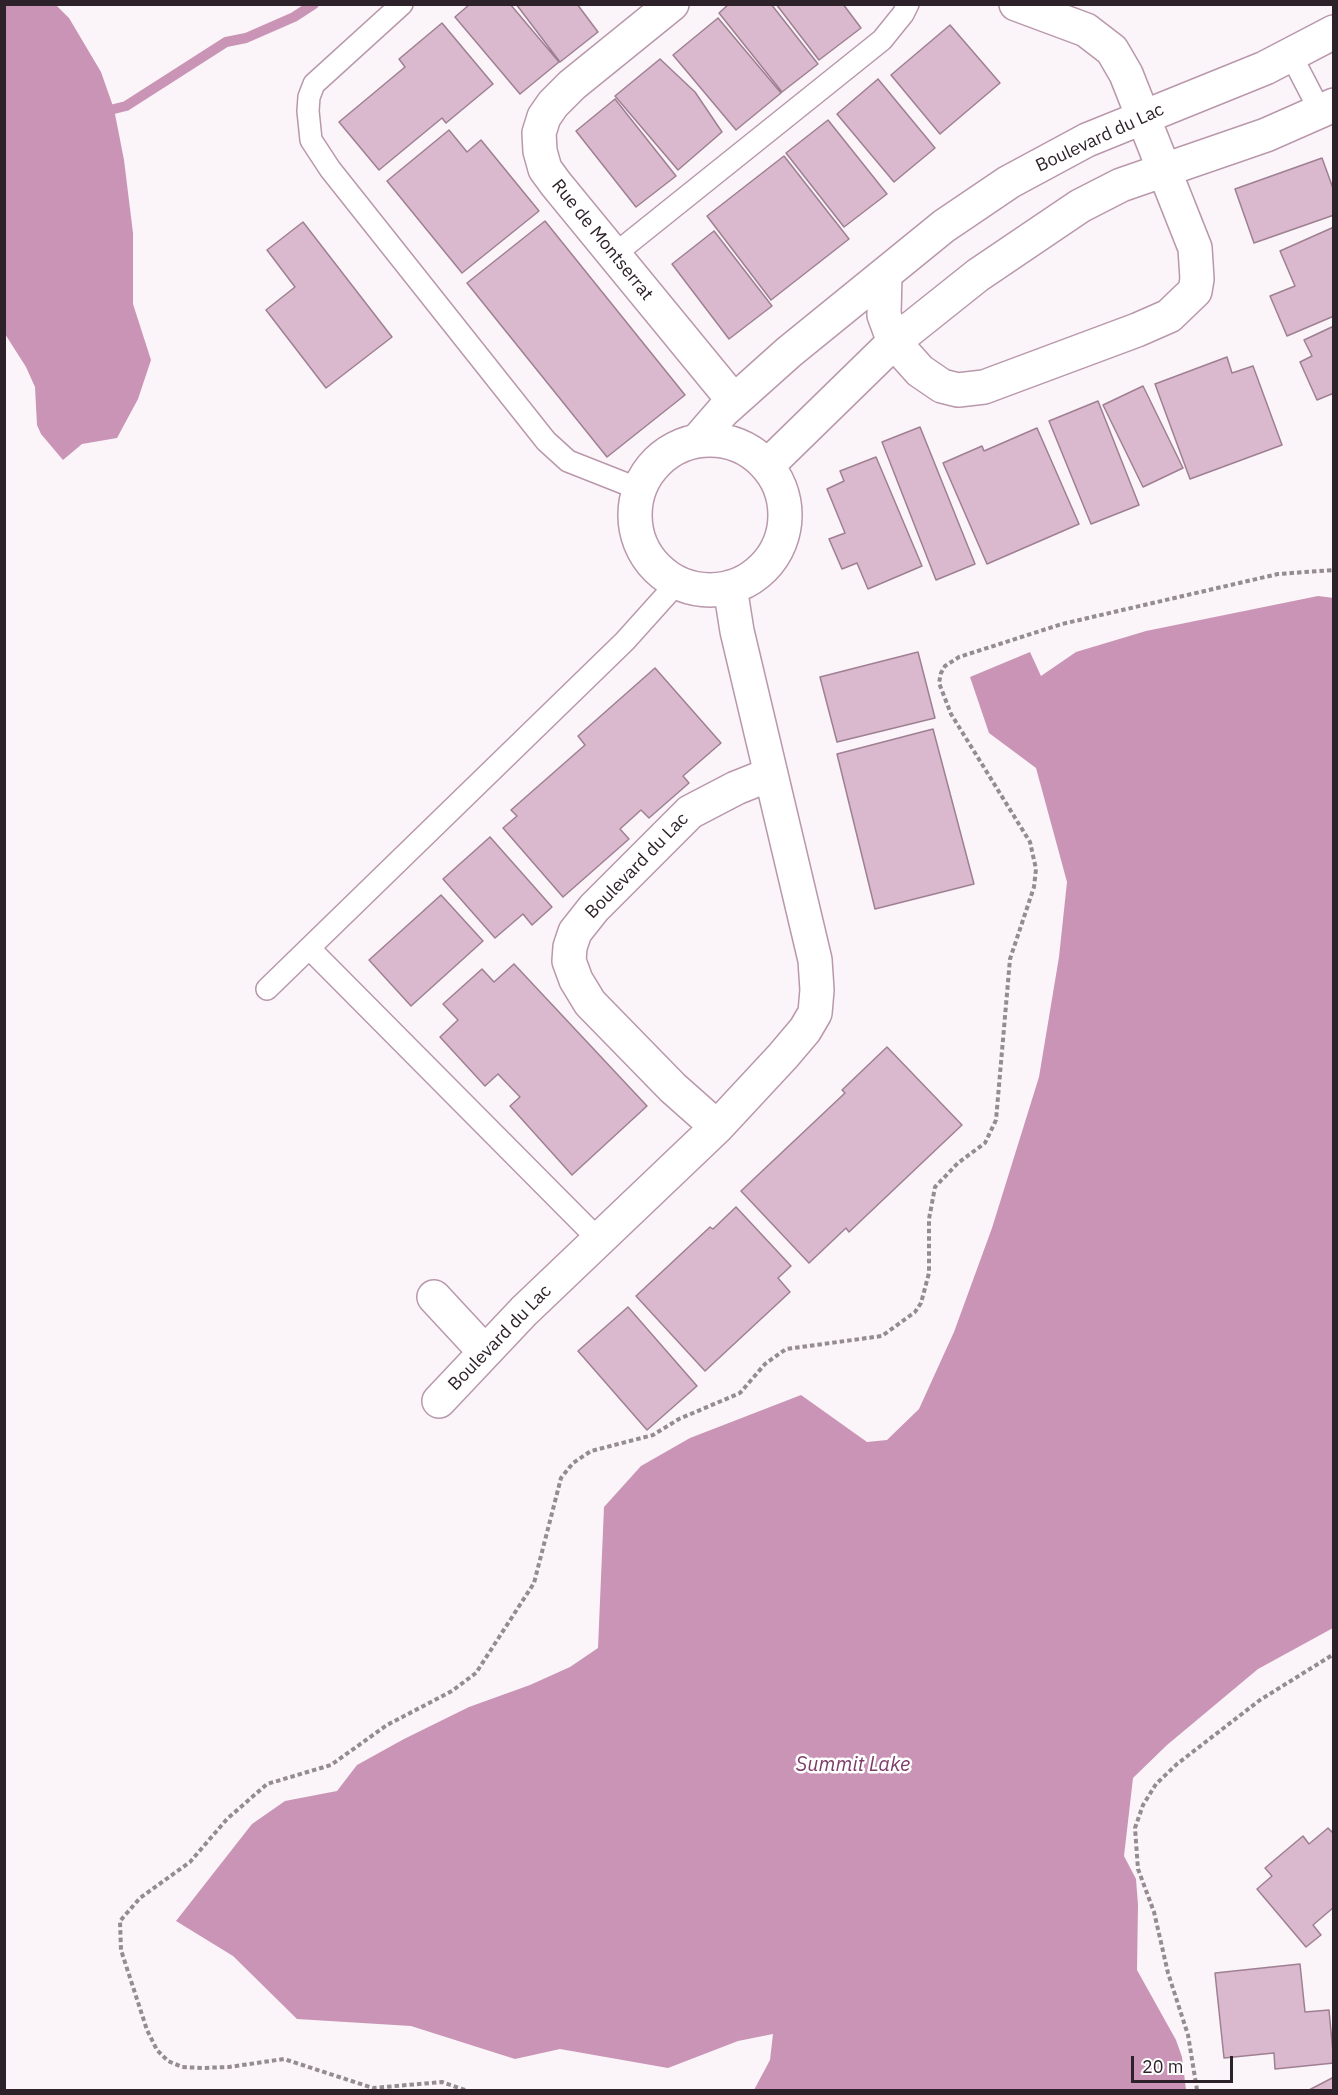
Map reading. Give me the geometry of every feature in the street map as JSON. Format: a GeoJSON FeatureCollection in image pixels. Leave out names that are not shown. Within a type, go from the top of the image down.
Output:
{"type":"FeatureCollection","features":[{"type":"Feature","properties":{"kind":"street","name":"Rue de Montserrat"},"geometry":{"type":"LineString","coordinates":[[672,4],[572,86],[544,117],[539,134],[540,151],[545,168],[734,401]]}},
{"type":"Feature","properties":{"kind":"street"},"geometry":{"type":"LineString","coordinates":[[885,274],[884,315],[894,342],[920,371],[942,386],[958,390],[984,387],[1168,316],[1195,291],[1196,248],[1126,74],[1112,50],[1086,30],[1016,4]]}},
{"type":"Feature","properties":{"kind":"street","name":"Boulevard du Lac"},"geometry":{"type":"LineString","coordinates":[[697,441],[734,401],[789,351],[944,226],[1009,182],[1087,140],[1222,86],[1291,55],[1334,32]]}},
{"type":"Feature","properties":{"kind":"street"},"geometry":{"type":"LineString","coordinates":[[767,466],[894,342],[978,275],[1080,206],[1120,185],[1266,135],[1327,108]]}},
{"type":"Feature","properties":{"kind":"street"},"geometry":{"type":"LineString","coordinates":[[697,441],[729,442],[748,449],[767,466],[777,479],[785,506],[781,542],[759,571],[751,578],[717,590],[692,587],[678,582],[653,562],[641,542],[635,519],[639,489],[652,468],[675,448],[697,441]]}},
{"type":"Feature","properties":{"kind":"street","name":"Boulevard du Lac"},"geometry":{"type":"LineString","coordinates":[[439,1401],[524,1311],[717,1126],[783,1056],[815,1013],[818,990],[815,960],[738,631],[730,587]]}},
{"type":"Feature","properties":{"kind":"street","name":"Boulevard du Lac"},"geometry":{"type":"LineString","coordinates":[[717,1126],[673,1088],[590,1003],[576,980],[569,961],[570,947],[575,932],[594,908],[690,812],[736,788],[771,774]]}},
{"type":"Feature","properties":{"kind":"street"},"geometry":{"type":"LineString","coordinates":[[434,1297],[485,1352]]}},
{"type":"Feature","properties":{"kind":"lane"},"geometry":{"type":"LineString","coordinates":[[402,4],[314,84],[309,97],[308,111],[311,140],[330,169],[546,441],[568,461],[639,489]]}},
{"type":"Feature","properties":{"kind":"lane"},"geometry":{"type":"LineString","coordinates":[[615,254],[882,40],[903,14],[908,4]]}},
{"type":"Feature","properties":{"kind":"lane"},"geometry":{"type":"LineString","coordinates":[[1291,55],[1327,108]]}},
{"type":"Feature","properties":{"kind":"lane"},"geometry":{"type":"LineString","coordinates":[[267,989],[625,641],[678,582]]}},
{"type":"Feature","properties":{"kind":"lane"},"geometry":{"type":"LineString","coordinates":[[310,949],[599,1240]]}},
{"type":"Feature","properties":{"kind":"path"},"geometry":{"type":"LineString","coordinates":[[465,2091],[442,2082],[373,2088],[284,2058],[229,2067],[202,2068],[183,2067],[168,2061],[157,2050],[147,2030],[121,1950],[120,1921],[140,1898],[190,1862],[227,1819],[267,1784],[331,1765],[387,1725],[452,1691],[476,1673],[534,1583],[561,1478],[573,1463],[591,1451],[653,1435],[679,1419],[740,1394],[765,1364],[786,1349],[882,1336],[915,1312],[921,1303],[929,1273],[929,1219],[935,1186],[985,1143],[996,1120],[1010,959],[1034,887],[1036,869],[1030,842],[951,714],[939,683],[945,666],[959,657],[1062,624],[1278,574],[1334,570]]}},
{"type":"Feature","properties":{"kind":"path"},"geometry":{"type":"LineString","coordinates":[[1197,2091],[1188,2035],[1168,1973],[1154,1912],[1138,1869],[1135,1828],[1143,1804],[1156,1784],[1177,1764],[1260,1700],[1334,1654]]}},
{"type":"Feature","properties":{"kind":"water"},"geometry":{"type":"Polygon","coordinates":[[[4,5],[56,5],[69,18],[101,72],[114,109],[124,160],[133,233],[133,304],[151,360],[138,399],[117,438],[82,444],[63,460],[41,434],[37,425],[35,387],[26,367],[5,334],[4,5]]]}},
{"type":"Feature","properties":{"kind":"water","name":"Summit Lake"},"geometry":{"type":"Polygon","coordinates":[[[1318,596],[1334,598],[1333,1628],[1258,1669],[1167,1745],[1133,1778],[1124,1856],[1136,1879],[1137,1970],[1176,2040],[1182,2057],[1186,2090],[754,2090],[770,2060],[773,2034],[738,2041],[668,2068],[560,2049],[515,2059],[411,2026],[297,2019],[233,1956],[176,1921],[252,1824],[285,1801],[337,1791],[357,1765],[404,1739],[469,1707],[530,1685],[570,1667],[598,1648],[604,1507],[641,1466],[690,1438],[801,1395],[867,1442],[887,1440],[919,1409],[954,1332],[992,1228],[1039,1077],[1059,957],[1067,882],[1036,768],[989,733],[970,677],[1030,652],[1041,676],[1076,652],[1146,631],[1318,596]]]}},
{"type":"Feature","properties":{"kind":"building"},"geometry":{"type":"Polygon","coordinates":[[[470,4],[510,4],[559,62],[520,94],[455,17],[470,4]]]}},
{"type":"Feature","properties":{"kind":"building"},"geometry":{"type":"Polygon","coordinates":[[[516,4],[577,4],[598,32],[560,62],[516,4]]]}},
{"type":"Feature","properties":{"kind":"building"},"geometry":{"type":"Polygon","coordinates":[[[729,4],[771,4],[818,64],[782,92],[719,13],[729,4]]]}},
{"type":"Feature","properties":{"kind":"building"},"geometry":{"type":"Polygon","coordinates":[[[776,4],[843,4],[861,28],[819,60],[776,4]]]}},
{"type":"Feature","properties":{"kind":"building"},"geometry":{"type":"Polygon","coordinates":[[[718,18],[781,93],[736,130],[673,55],[718,18]]]}},
{"type":"Feature","properties":{"kind":"building"},"geometry":{"type":"Polygon","coordinates":[[[442,23],[493,84],[446,123],[442,118],[379,170],[339,122],[405,67],[399,59],[442,23]]]}},
{"type":"Feature","properties":{"kind":"building"},"geometry":{"type":"Polygon","coordinates":[[[950,25],[1000,83],[940,134],[891,75],[950,25]]]}},
{"type":"Feature","properties":{"kind":"building"},"geometry":{"type":"Polygon","coordinates":[[[660,59],[695,92],[722,132],[678,170],[615,96],[660,59]]]}},
{"type":"Feature","properties":{"kind":"building"},"geometry":{"type":"Polygon","coordinates":[[[878,79],[935,148],[894,182],[837,114],[878,79]]]}},
{"type":"Feature","properties":{"kind":"building"},"geometry":{"type":"Polygon","coordinates":[[[615,99],[676,176],[636,207],[576,131],[615,99]]]}},
{"type":"Feature","properties":{"kind":"building"},"geometry":{"type":"Polygon","coordinates":[[[828,120],[887,194],[844,227],[786,153],[828,120]]]}},
{"type":"Feature","properties":{"kind":"building"},"geometry":{"type":"Polygon","coordinates":[[[449,130],[467,152],[481,140],[539,211],[462,273],[387,181],[449,130]]]}},
{"type":"Feature","properties":{"kind":"building"},"geometry":{"type":"Polygon","coordinates":[[[784,156],[849,239],[771,300],[707,216],[784,156]]]}},
{"type":"Feature","properties":{"kind":"building"},"geometry":{"type":"Polygon","coordinates":[[[1322,158],[1334,191],[1334,215],[1254,243],[1235,189],[1322,158]]]}},
{"type":"Feature","properties":{"kind":"building"},"geometry":{"type":"Polygon","coordinates":[[[545,221],[685,395],[607,457],[467,283],[545,221]]]}},
{"type":"Feature","properties":{"kind":"building"},"geometry":{"type":"Polygon","coordinates":[[[303,222],[392,337],[326,388],[266,310],[295,287],[267,250],[303,222]]]}},
{"type":"Feature","properties":{"kind":"building"},"geometry":{"type":"Polygon","coordinates":[[[1334,227],[1334,316],[1287,336],[1270,296],[1295,286],[1280,251],[1334,227]]]}},
{"type":"Feature","properties":{"kind":"building"},"geometry":{"type":"Polygon","coordinates":[[[714,231],[772,306],[729,339],[672,264],[714,231]]]}},
{"type":"Feature","properties":{"kind":"building"},"geometry":{"type":"Polygon","coordinates":[[[1334,326],[1334,393],[1317,400],[1300,362],[1312,356],[1304,340],[1334,326]]]}},
{"type":"Feature","properties":{"kind":"building"},"geometry":{"type":"Polygon","coordinates":[[[1227,357],[1232,373],[1253,366],[1282,445],[1190,479],[1155,384],[1227,357]]]}},
{"type":"Feature","properties":{"kind":"building"},"geometry":{"type":"Polygon","coordinates":[[[1143,386],[1183,468],[1143,487],[1103,405],[1143,386]]]}},
{"type":"Feature","properties":{"kind":"building"},"geometry":{"type":"Polygon","coordinates":[[[1098,401],[1139,505],[1091,524],[1049,421],[1098,401]]]}},
{"type":"Feature","properties":{"kind":"building"},"geometry":{"type":"Polygon","coordinates":[[[920,427],[975,564],[936,580],[882,442],[920,427]]]}},
{"type":"Feature","properties":{"kind":"building"},"geometry":{"type":"Polygon","coordinates":[[[1037,428],[1079,524],[987,564],[943,463],[982,446],[984,451],[1037,428]]]}},
{"type":"Feature","properties":{"kind":"building"},"geometry":{"type":"Polygon","coordinates":[[[876,457],[922,566],[868,589],[857,563],[842,569],[829,539],[845,533],[827,489],[844,481],[840,471],[876,457]]]}},
{"type":"Feature","properties":{"kind":"building"},"geometry":{"type":"Polygon","coordinates":[[[918,652],[935,718],[837,742],[820,677],[918,652]]]}},
{"type":"Feature","properties":{"kind":"building"},"geometry":{"type":"Polygon","coordinates":[[[655,668],[721,743],[683,776],[689,783],[649,818],[641,810],[620,829],[629,839],[563,897],[503,828],[517,816],[511,810],[585,745],[578,736],[655,668]]]}},
{"type":"Feature","properties":{"kind":"building"},"geometry":{"type":"Polygon","coordinates":[[[933,729],[974,884],[875,909],[837,754],[933,729]]]}},
{"type":"Feature","properties":{"kind":"building"},"geometry":{"type":"Polygon","coordinates":[[[490,837],[552,907],[532,925],[523,914],[495,938],[443,879],[490,837]]]}},
{"type":"Feature","properties":{"kind":"building"},"geometry":{"type":"Polygon","coordinates":[[[441,895],[483,941],[411,1006],[369,960],[441,895]]]}},
{"type":"Feature","properties":{"kind":"building"},"geometry":{"type":"Polygon","coordinates":[[[514,964],[647,1106],[572,1175],[510,1106],[520,1097],[498,1074],[485,1086],[440,1037],[458,1020],[443,1004],[482,969],[494,982],[514,964]]]}},
{"type":"Feature","properties":{"kind":"building"},"geometry":{"type":"Polygon","coordinates":[[[887,1047],[962,1125],[849,1232],[846,1228],[809,1263],[741,1191],[845,1093],[842,1090],[887,1047]]]}},
{"type":"Feature","properties":{"kind":"building"},"geometry":{"type":"Polygon","coordinates":[[[736,1207],[791,1266],[778,1278],[790,1292],[705,1371],[636,1296],[710,1227],[713,1229],[736,1207]]]}},
{"type":"Feature","properties":{"kind":"building"},"geometry":{"type":"Polygon","coordinates":[[[628,1307],[697,1386],[647,1430],[578,1351],[628,1307]]]}},
{"type":"Feature","properties":{"kind":"building"},"geometry":{"type":"Polygon","coordinates":[[[1328,1828],[1334,1834],[1334,1907],[1313,1925],[1321,1935],[1306,1947],[1257,1889],[1272,1876],[1265,1868],[1303,1836],[1309,1844],[1328,1828]]]}},
{"type":"Feature","properties":{"kind":"building"},"geometry":{"type":"Polygon","coordinates":[[[1300,1964],[1305,2012],[1329,2010],[1334,2063],[1275,2069],[1274,2053],[1224,2058],[1215,1973],[1300,1964]]]}},
{"type":"Feature","properties":{"kind":"building"},"geometry":{"type":"Polygon","coordinates":[[[1334,2077],[1334,2090],[1309,2090],[1334,2077]]]}},
{"type":"Feature","properties":{"kind":"waterway"},"geometry":{"type":"LineString","coordinates":[[102,112],[126,106],[226,42],[246,38],[294,17],[314,4]]}}]}
